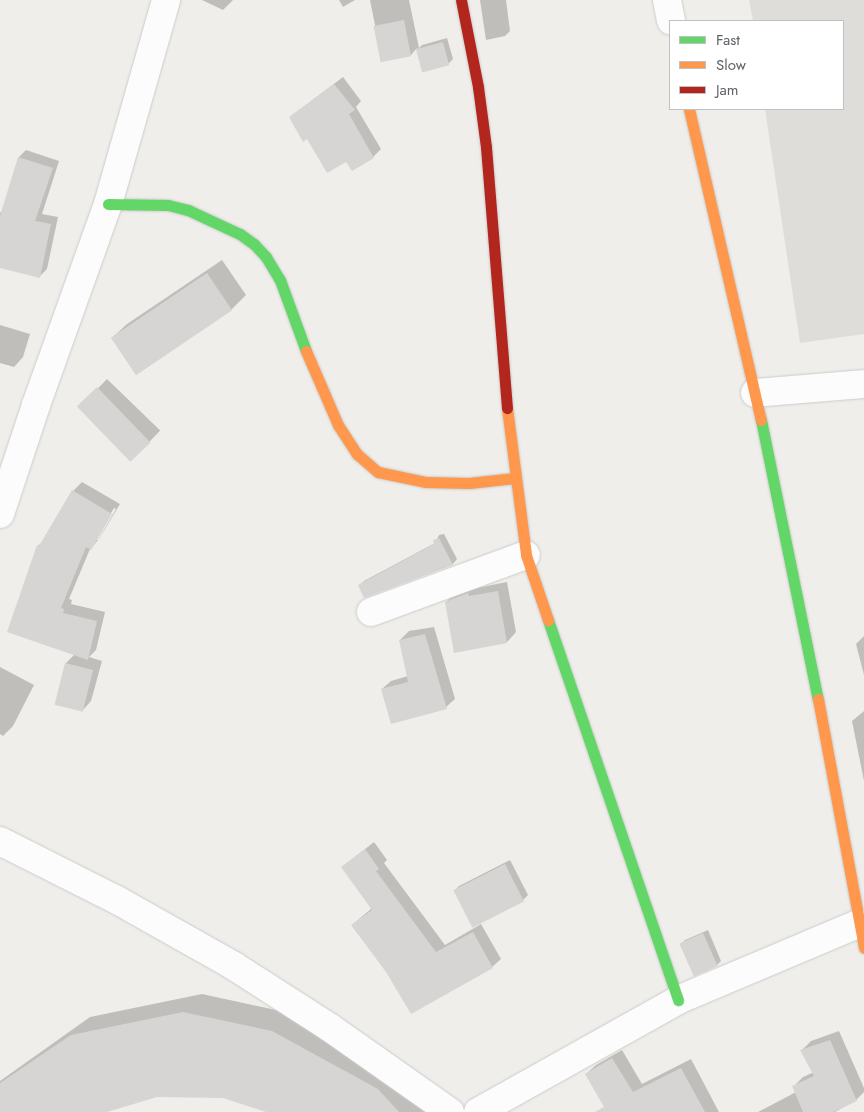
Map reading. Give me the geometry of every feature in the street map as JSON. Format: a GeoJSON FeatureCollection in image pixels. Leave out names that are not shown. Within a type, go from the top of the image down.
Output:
{"type":"FeatureCollection","features":[{"type":"Feature","properties":{"kind":"street"},"geometry":{"type":"LineString","coordinates":[[0,514],[36,405],[108,204],[166,0]]}},
{"type":"Feature","properties":{"kind":"street"},"geometry":{"type":"LineString","coordinates":[[461,0],[478,87],[486,147],[506,398],[526,555],[678,1000]]}},
{"type":"Feature","properties":{"kind":"street"},"geometry":{"type":"LineString","coordinates":[[667,0],[671,20]]}},
{"type":"Feature","properties":{"kind":"street"},"geometry":{"type":"LineString","coordinates":[[478,1112],[678,1000],[861,936],[803,617],[756,393],[720,247],[689,110]]}},
{"type":"Feature","properties":{"kind":"street"},"geometry":{"type":"LineString","coordinates":[[108,204],[168,205],[188,210],[240,234],[254,244],[266,257],[280,280],[306,353],[338,425],[358,454],[378,472],[425,482],[469,483],[515,478]]}},
{"type":"Feature","properties":{"kind":"street"},"geometry":{"type":"LineString","coordinates":[[756,393],[864,384]]}},
{"type":"Feature","properties":{"kind":"street"},"geometry":{"type":"LineString","coordinates":[[371,612],[526,555]]}},
{"type":"Feature","properties":{"kind":"street"},"geometry":{"type":"LineString","coordinates":[[0,841],[117,900],[234,966],[329,1027],[450,1112]]}},
{"type":"Feature","properties":{"kind":"shaded area"},"geometry":{"type":"Polygon","coordinates":[[[749,0],[864,0],[864,334],[800,343],[765,110],[844,110],[844,20],[753,20],[749,0]]]}},
{"type":"Feature","properties":{"kind":"building"},"geometry":{"type":"Polygon","coordinates":[[[404,20],[411,56],[381,62],[374,26],[404,20]]]}},
{"type":"Feature","properties":{"kind":"building"},"geometry":{"type":"Polygon","coordinates":[[[443,42],[449,65],[422,72],[416,49],[443,42]]]}},
{"type":"Feature","properties":{"kind":"building"},"geometry":{"type":"Polygon","coordinates":[[[334,84],[355,110],[349,114],[374,158],[352,171],[346,162],[327,173],[307,139],[303,142],[289,117],[334,84]]]}},
{"type":"Feature","properties":{"kind":"building"},"geometry":{"type":"Polygon","coordinates":[[[18,157],[53,168],[35,221],[51,224],[40,278],[0,268],[0,216],[18,157]]]}},
{"type":"Feature","properties":{"kind":"building"},"geometry":{"type":"Polygon","coordinates":[[[207,273],[232,310],[136,375],[111,338],[207,273]]]}},
{"type":"Feature","properties":{"kind":"building"},"geometry":{"type":"Polygon","coordinates":[[[97,387],[150,442],[130,462],[77,406],[97,387]]]}},
{"type":"Feature","properties":{"kind":"building"},"geometry":{"type":"Polygon","coordinates":[[[72,490],[112,514],[91,550],[86,547],[61,608],[64,609],[63,613],[97,621],[88,660],[7,632],[37,545],[39,546],[72,490]]]}},
{"type":"Feature","properties":{"kind":"building"},"geometry":{"type":"Polygon","coordinates":[[[439,538],[453,565],[364,598],[358,585],[434,544],[433,540],[439,538]]]}},
{"type":"Feature","properties":{"kind":"building"},"geometry":{"type":"Polygon","coordinates":[[[498,591],[507,643],[454,653],[445,602],[468,593],[469,596],[498,591]]]}},
{"type":"Feature","properties":{"kind":"building"},"geometry":{"type":"Polygon","coordinates":[[[425,634],[447,709],[391,724],[381,689],[408,682],[399,640],[425,634]]]}},
{"type":"Feature","properties":{"kind":"building"},"geometry":{"type":"Polygon","coordinates":[[[65,663],[93,670],[83,712],[55,705],[65,663]]]}},
{"type":"Feature","properties":{"kind":"building"},"geometry":{"type":"Polygon","coordinates":[[[365,849],[379,869],[376,871],[436,952],[473,932],[493,968],[411,1014],[386,972],[351,925],[372,910],[341,867],[365,849]]]}},
{"type":"Feature","properties":{"kind":"building"},"geometry":{"type":"Polygon","coordinates":[[[505,864],[524,901],[472,928],[453,890],[505,864]]]}},
{"type":"Feature","properties":{"kind":"building"},"geometry":{"type":"Polygon","coordinates":[[[703,933],[718,966],[694,976],[679,944],[703,933]]]}},
{"type":"Feature","properties":{"kind":"building"},"geometry":{"type":"Polygon","coordinates":[[[183,1012],[272,1031],[378,1089],[399,1112],[266,1112],[223,1098],[157,1097],[107,1112],[0,1112],[0,1083],[71,1035],[183,1012]]]}},
{"type":"Feature","properties":{"kind":"building"},"geometry":{"type":"Polygon","coordinates":[[[830,1040],[857,1101],[833,1112],[803,1112],[792,1086],[814,1076],[800,1050],[830,1040]]]}},
{"type":"Feature","properties":{"kind":"building"},"geometry":{"type":"Polygon","coordinates":[[[612,1058],[633,1092],[681,1068],[705,1112],[595,1112],[604,1107],[585,1074],[612,1058]]]}},
{"type":"Feature","properties":{"kind":"traffic: fast"},"geometry":{"type":"LineString","coordinates":[[108,204],[168,205],[188,210],[240,234],[254,244],[266,257],[280,280],[306,351]]}},
{"type":"Feature","properties":{"kind":"traffic: fast"},"geometry":{"type":"LineString","coordinates":[[761,420],[818,699]]}},
{"type":"Feature","properties":{"kind":"traffic: fast"},"geometry":{"type":"LineString","coordinates":[[548,620],[678,1000]]}},
{"type":"Feature","properties":{"kind":"traffic: slow"},"geometry":{"type":"LineString","coordinates":[[689,110],[761,420]]}},
{"type":"Feature","properties":{"kind":"traffic: slow"},"geometry":{"type":"LineString","coordinates":[[306,351],[338,425],[357,454],[378,472],[425,482],[469,483],[515,478]]}},
{"type":"Feature","properties":{"kind":"traffic: slow"},"geometry":{"type":"LineString","coordinates":[[507,408],[526,555],[548,620]]}},
{"type":"Feature","properties":{"kind":"traffic: slow"},"geometry":{"type":"LineString","coordinates":[[818,699],[864,948]]}},
{"type":"Feature","properties":{"kind":"traffic: jam"},"geometry":{"type":"LineString","coordinates":[[461,0],[478,87],[486,147],[507,408]]}}]}
